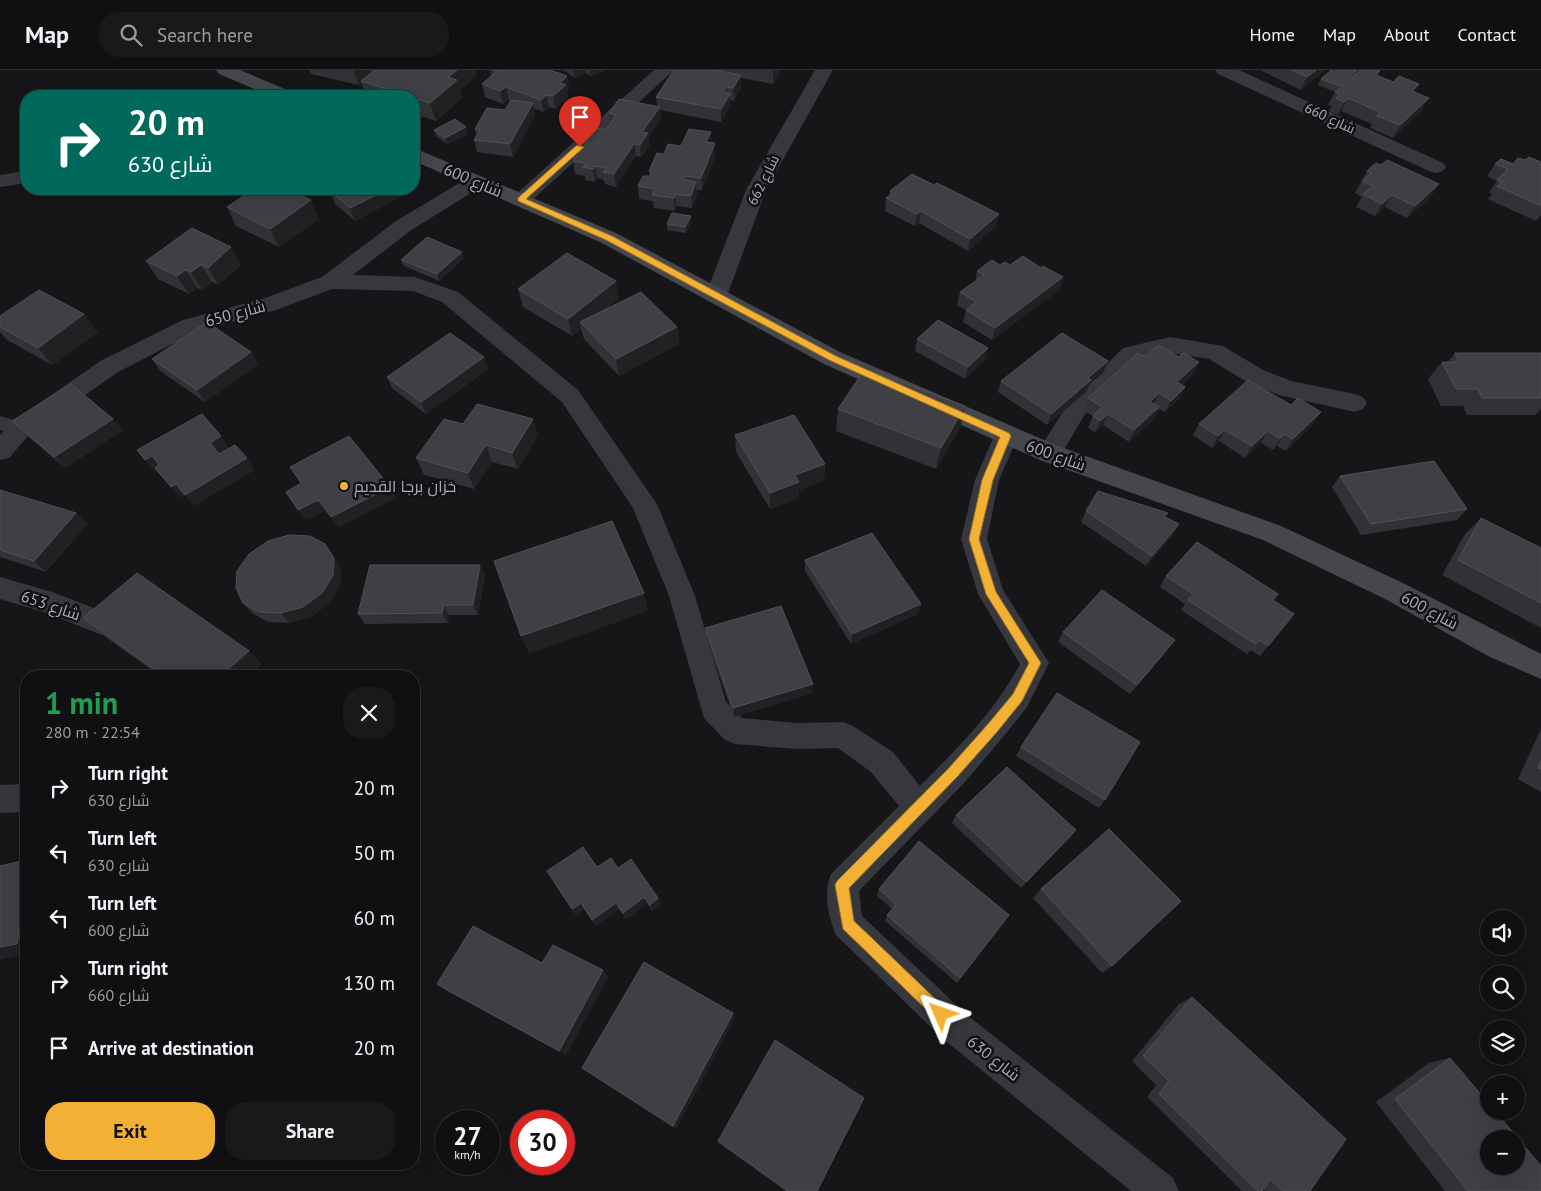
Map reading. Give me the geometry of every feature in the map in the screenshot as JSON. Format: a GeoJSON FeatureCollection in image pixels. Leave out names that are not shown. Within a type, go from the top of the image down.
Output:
{"type":"FeatureCollection","features":[{"type":"Feature","properties":{"kind":"main road"},"geometry":{"type":"LineString","coordinates":[[225,70],[272,90]]}},
{"type":"Feature","properties":{"kind":"main road","name":"شارع 600"},"geometry":{"type":"LineString","coordinates":[[420,157],[609,238],[832,358],[1006,436],[1272,533],[1394,591],[1500,648],[1541,666]]}},
{"type":"Feature","properties":{"kind":"street"},"geometry":{"type":"LineString","coordinates":[[521,200],[666,70]]}},
{"type":"Feature","properties":{"kind":"street","name":"شارع 662"},"geometry":{"type":"LineString","coordinates":[[716,296],[756,190],[824,70]]}},
{"type":"Feature","properties":{"kind":"street","name":"شارع 660"},"geometry":{"type":"LineString","coordinates":[[1224,70],[1436,166]]}},
{"type":"Feature","properties":{"kind":"street"},"geometry":{"type":"LineString","coordinates":[[0,181],[20,177]]}},
{"type":"Feature","properties":{"kind":"street","name":"شارع 650"},"geometry":{"type":"LineString","coordinates":[[0,451],[10,426],[110,366],[191,325],[268,305],[330,282],[403,226],[475,182]]}},
{"type":"Feature","properties":{"kind":"street"},"geometry":{"type":"LineString","coordinates":[[330,282],[415,284],[450,297],[570,396],[644,504],[682,596],[714,709],[735,731],[797,736],[843,735],[882,762],[918,807]]}},
{"type":"Feature","properties":{"kind":"street"},"geometry":{"type":"LineString","coordinates":[[1049,453],[1077,408],[1131,354],[1170,345],[1215,352],[1255,376],[1286,389],[1355,403]]}},
{"type":"Feature","properties":{"kind":"street","name":"شارع 630"},"geometry":{"type":"LineString","coordinates":[[1006,436],[988,480],[974,539],[991,594],[1035,663],[1017,698],[953,773],[842,885],[847,924],[954,1026],[1160,1191]]}},
{"type":"Feature","properties":{"kind":"street","name":"شارع 653"},"geometry":{"type":"LineString","coordinates":[[0,588],[52,603],[102,623]]}},
{"type":"Feature","properties":{"kind":"street"},"geometry":{"type":"LineString","coordinates":[[0,799],[20,798]]}},
{"type":"Feature","properties":{"kind":"building"},"geometry":{"type":"Polygon","coordinates":[[[375,70],[457,70],[448,77],[457,80],[430,103],[420,100],[420,90],[389,90],[361,81],[375,70]]]}},
{"type":"Feature","properties":{"kind":"building"},"geometry":{"type":"Polygon","coordinates":[[[494,70],[550,70],[567,76],[560,83],[566,85],[553,96],[546,95],[541,100],[506,87],[500,91],[482,84],[497,71],[494,70]]]}},
{"type":"Feature","properties":{"kind":"building"},"geometry":{"type":"Polygon","coordinates":[[[674,70],[715,70],[741,75],[733,88],[726,87],[722,92],[730,94],[721,109],[656,97],[674,70]]]}},
{"type":"Feature","properties":{"kind":"building"},"geometry":{"type":"Polygon","coordinates":[[[1292,70],[1316,70],[1307,77],[1292,70]]]}},
{"type":"Feature","properties":{"kind":"building"},"geometry":{"type":"Polygon","coordinates":[[[1331,70],[1335,72],[1338,70],[1357,70],[1340,86],[1321,79],[1331,70]]]}},
{"type":"Feature","properties":{"kind":"building"},"geometry":{"type":"Polygon","coordinates":[[[1360,70],[1378,70],[1380,71],[1376,75],[1393,82],[1399,76],[1419,84],[1412,91],[1429,98],[1400,125],[1377,116],[1380,112],[1348,98],[1344,102],[1336,98],[1340,94],[1335,92],[1360,70]]]}},
{"type":"Feature","properties":{"kind":"building"},"geometry":{"type":"Polygon","coordinates":[[[619,99],[660,107],[642,132],[648,133],[640,145],[634,144],[614,174],[603,172],[606,168],[595,166],[593,169],[583,167],[586,164],[573,161],[591,136],[588,135],[593,127],[606,130],[616,115],[609,113],[619,99]]]}},
{"type":"Feature","properties":{"kind":"building"},"geometry":{"type":"Polygon","coordinates":[[[511,100],[533,103],[510,144],[474,140],[480,130],[475,129],[487,108],[505,110],[511,100]]]}},
{"type":"Feature","properties":{"kind":"building"},"geometry":{"type":"Polygon","coordinates":[[[455,119],[466,127],[445,138],[434,130],[455,119]]]}},
{"type":"Feature","properties":{"kind":"building"},"geometry":{"type":"Polygon","coordinates":[[[689,129],[711,132],[706,142],[715,143],[701,178],[685,176],[683,180],[696,182],[691,196],[675,194],[674,198],[652,195],[655,189],[638,186],[643,176],[650,176],[652,171],[649,171],[657,153],[664,154],[668,144],[681,146],[689,129]]]}},
{"type":"Feature","properties":{"kind":"building"},"geometry":{"type":"Polygon","coordinates":[[[1529,157],[1541,162],[1541,206],[1497,186],[1502,182],[1497,180],[1508,169],[1495,164],[1501,159],[1513,164],[1518,158],[1525,160],[1529,157]]]}},
{"type":"Feature","properties":{"kind":"building"},"geometry":{"type":"Polygon","coordinates":[[[1387,160],[1439,184],[1415,206],[1392,195],[1382,204],[1363,194],[1373,186],[1362,181],[1371,173],[1367,171],[1376,163],[1381,165],[1387,160]]]}},
{"type":"Feature","properties":{"kind":"building"},"geometry":{"type":"Polygon","coordinates":[[[912,174],[934,185],[937,183],[999,214],[970,239],[921,211],[917,214],[886,198],[893,193],[890,191],[912,174]]]}},
{"type":"Feature","properties":{"kind":"building"},"geometry":{"type":"Polygon","coordinates":[[[245,195],[300,195],[311,200],[270,229],[227,207],[245,195]]]}},
{"type":"Feature","properties":{"kind":"building"},"geometry":{"type":"Polygon","coordinates":[[[335,195],[376,195],[350,208],[335,195]]]}},
{"type":"Feature","properties":{"kind":"building"},"geometry":{"type":"Polygon","coordinates":[[[672,213],[691,216],[685,227],[667,224],[672,213]]]}},
{"type":"Feature","properties":{"kind":"building"},"geometry":{"type":"Polygon","coordinates":[[[192,228],[231,247],[208,268],[201,265],[191,272],[186,270],[177,276],[146,261],[192,228]]]}},
{"type":"Feature","properties":{"kind":"building"},"geometry":{"type":"Polygon","coordinates":[[[427,237],[462,252],[437,274],[401,260],[427,237]]]}},
{"type":"Feature","properties":{"kind":"building"},"geometry":{"type":"Polygon","coordinates":[[[567,253],[616,281],[568,319],[518,289],[567,253]]]}},
{"type":"Feature","properties":{"kind":"building"},"geometry":{"type":"Polygon","coordinates":[[[1023,256],[1041,268],[1043,266],[1063,277],[995,328],[966,310],[976,302],[960,292],[984,275],[977,271],[992,260],[1000,265],[1005,262],[1010,265],[1023,256]]]}},
{"type":"Feature","properties":{"kind":"building"},"geometry":{"type":"Polygon","coordinates":[[[39,290],[84,314],[38,348],[0,327],[0,316],[39,290]]]}},
{"type":"Feature","properties":{"kind":"building"},"geometry":{"type":"Polygon","coordinates":[[[641,292],[677,327],[616,359],[580,322],[641,292]]]}},
{"type":"Feature","properties":{"kind":"building"},"geometry":{"type":"Polygon","coordinates":[[[938,320],[988,348],[968,367],[917,339],[938,320]]]}},
{"type":"Feature","properties":{"kind":"building"},"geometry":{"type":"Polygon","coordinates":[[[207,322],[251,352],[197,390],[152,359],[207,322]]]}},
{"type":"Feature","properties":{"kind":"building"},"geometry":{"type":"Polygon","coordinates":[[[450,333],[484,357],[421,402],[387,377],[450,333]]]}},
{"type":"Feature","properties":{"kind":"building"},"geometry":{"type":"Polygon","coordinates":[[[1062,333],[1108,361],[1088,378],[1091,380],[1051,414],[1001,381],[1062,333]]]}},
{"type":"Feature","properties":{"kind":"building"},"geometry":{"type":"Polygon","coordinates":[[[1158,345],[1179,357],[1183,353],[1199,362],[1177,382],[1185,387],[1171,401],[1159,393],[1150,402],[1159,407],[1134,430],[1108,414],[1100,421],[1093,416],[1102,407],[1088,398],[1138,353],[1145,357],[1158,345]]]}},
{"type":"Feature","properties":{"kind":"building"},"geometry":{"type":"Polygon","coordinates":[[[1455,353],[1541,353],[1541,398],[1482,398],[1478,389],[1456,389],[1442,362],[1459,362],[1455,353]]]}},
{"type":"Feature","properties":{"kind":"building"},"geometry":{"type":"Polygon","coordinates":[[[865,369],[965,406],[941,448],[838,409],[865,369]]]}},
{"type":"Feature","properties":{"kind":"building"},"geometry":{"type":"Polygon","coordinates":[[[1248,380],[1291,405],[1298,398],[1321,412],[1293,439],[1285,434],[1280,439],[1268,431],[1252,446],[1225,430],[1218,436],[1199,424],[1248,380]]]}},
{"type":"Feature","properties":{"kind":"building"},"geometry":{"type":"Polygon","coordinates":[[[71,384],[113,419],[54,457],[12,421],[71,384]]]}},
{"type":"Feature","properties":{"kind":"building"},"geometry":{"type":"Polygon","coordinates":[[[477,404],[533,419],[512,453],[486,445],[468,473],[416,458],[444,419],[463,424],[477,404]]]}},
{"type":"Feature","properties":{"kind":"building"},"geometry":{"type":"Polygon","coordinates":[[[202,414],[221,436],[210,443],[219,454],[235,445],[247,458],[185,495],[176,484],[171,487],[155,468],[159,465],[152,456],[145,460],[137,450],[202,414]]]}},
{"type":"Feature","properties":{"kind":"building"},"geometry":{"type":"Polygon","coordinates":[[[794,415],[825,464],[795,475],[799,482],[770,493],[735,435],[794,415]]]}},
{"type":"Feature","properties":{"kind":"building","name":"خزان برجا القديم"},"geometry":{"type":"Polygon","coordinates":[[[349,436],[390,487],[331,517],[318,500],[298,510],[286,492],[301,483],[290,467],[349,436]]]}},
{"type":"Feature","properties":{"kind":"building"},"geometry":{"type":"Polygon","coordinates":[[[1434,461],[1467,509],[1371,524],[1340,476],[1434,461]]]}},
{"type":"Feature","properties":{"kind":"building"},"geometry":{"type":"Polygon","coordinates":[[[0,490],[76,513],[34,561],[0,550],[0,490]]]}},
{"type":"Feature","properties":{"kind":"building"},"geometry":{"type":"Polygon","coordinates":[[[1098,491],[1168,513],[1163,516],[1179,524],[1152,556],[1086,511],[1098,491]]]}},
{"type":"Feature","properties":{"kind":"building"},"geometry":{"type":"Polygon","coordinates":[[[1481,518],[1541,548],[1541,603],[1458,560],[1481,518]]]}},
{"type":"Feature","properties":{"kind":"building"},"geometry":{"type":"Polygon","coordinates":[[[612,521],[644,593],[521,636],[494,561],[612,521]]]}},
{"type":"Feature","properties":{"kind":"building"},"geometry":{"type":"Polygon","coordinates":[[[872,533],[921,604],[852,634],[805,560],[872,533]]]}},
{"type":"Feature","properties":{"kind":"building"},"geometry":{"type":"Polygon","coordinates":[[[289,535],[310,536],[325,544],[334,558],[333,575],[322,593],[303,607],[281,613],[259,612],[243,603],[236,588],[237,571],[249,554],[268,541],[289,535]]]}},
{"type":"Feature","properties":{"kind":"building"},"geometry":{"type":"Polygon","coordinates":[[[1197,542],[1278,594],[1273,600],[1294,614],[1268,646],[1259,640],[1255,644],[1188,600],[1193,594],[1166,576],[1197,542]]]}},
{"type":"Feature","properties":{"kind":"building"},"geometry":{"type":"Polygon","coordinates":[[[370,565],[480,565],[473,605],[444,605],[442,613],[358,614],[370,565]]]}},
{"type":"Feature","properties":{"kind":"building"},"geometry":{"type":"Polygon","coordinates":[[[137,573],[249,651],[227,670],[155,670],[83,618],[137,573]]]}},
{"type":"Feature","properties":{"kind":"building"},"geometry":{"type":"Polygon","coordinates":[[[1102,590],[1175,640],[1137,685],[1063,632],[1102,590]]]}},
{"type":"Feature","properties":{"kind":"building"},"geometry":{"type":"Polygon","coordinates":[[[781,606],[813,684],[733,708],[705,628],[781,606]]]}},
{"type":"Feature","properties":{"kind":"building"},"geometry":{"type":"Polygon","coordinates":[[[1057,693],[1140,742],[1105,800],[1021,747],[1057,693]]]}},
{"type":"Feature","properties":{"kind":"building"},"geometry":{"type":"Polygon","coordinates":[[[1007,767],[1076,830],[1026,882],[956,815],[1007,767]]]}},
{"type":"Feature","properties":{"kind":"building"},"geometry":{"type":"Polygon","coordinates":[[[1109,829],[1181,901],[1112,966],[1041,889],[1109,829]]]}},
{"type":"Feature","properties":{"kind":"building"},"geometry":{"type":"Polygon","coordinates":[[[919,841],[1009,915],[960,978],[887,915],[896,905],[879,889],[919,841]]]}},
{"type":"Feature","properties":{"kind":"building"},"geometry":{"type":"Polygon","coordinates":[[[583,847],[597,867],[611,858],[618,868],[631,859],[658,898],[650,905],[644,897],[623,913],[616,903],[592,920],[581,903],[572,909],[547,871],[583,847]]]}},
{"type":"Feature","properties":{"kind":"building"},"geometry":{"type":"Polygon","coordinates":[[[20,861],[20,925],[17,944],[0,947],[0,866],[20,861]]]}},
{"type":"Feature","properties":{"kind":"building"},"geometry":{"type":"Polygon","coordinates":[[[473,926],[542,963],[553,945],[603,970],[559,1051],[437,984],[473,926]]]}},
{"type":"Feature","properties":{"kind":"building"},"geometry":{"type":"Polygon","coordinates":[[[644,962],[733,1013],[673,1126],[582,1068],[644,962]]]}},
{"type":"Feature","properties":{"kind":"building"},"geometry":{"type":"Polygon","coordinates":[[[1192,997],[1346,1139],[1310,1191],[1283,1191],[1270,1179],[1262,1191],[1258,1191],[1159,1094],[1169,1081],[1143,1056],[1192,997]]]}},
{"type":"Feature","properties":{"kind":"building"},"geometry":{"type":"Polygon","coordinates":[[[775,1040],[864,1098],[817,1191],[788,1191],[718,1141],[775,1040]]]}},
{"type":"Feature","properties":{"kind":"building"},"geometry":{"type":"Polygon","coordinates":[[[1450,1058],[1480,1093],[1480,1120],[1503,1120],[1511,1130],[1480,1130],[1480,1175],[1525,1175],[1525,1147],[1541,1166],[1541,1191],[1468,1191],[1395,1099],[1450,1058]]]}},
{"type":"Feature","properties":{"kind":"place","name":"خزان برجا القديم"},"geometry":{"type":"Point","coordinates":[344,486]}},
{"type":"Feature","properties":{"kind":"route"},"geometry":{"type":"LineString","coordinates":[[580,147],[521,200],[609,238],[832,358],[1006,436],[988,480],[974,539],[991,594],[1035,663],[1017,698],[993,728],[953,773],[842,885],[847,924],[873,951],[941,1014]]}}]}
